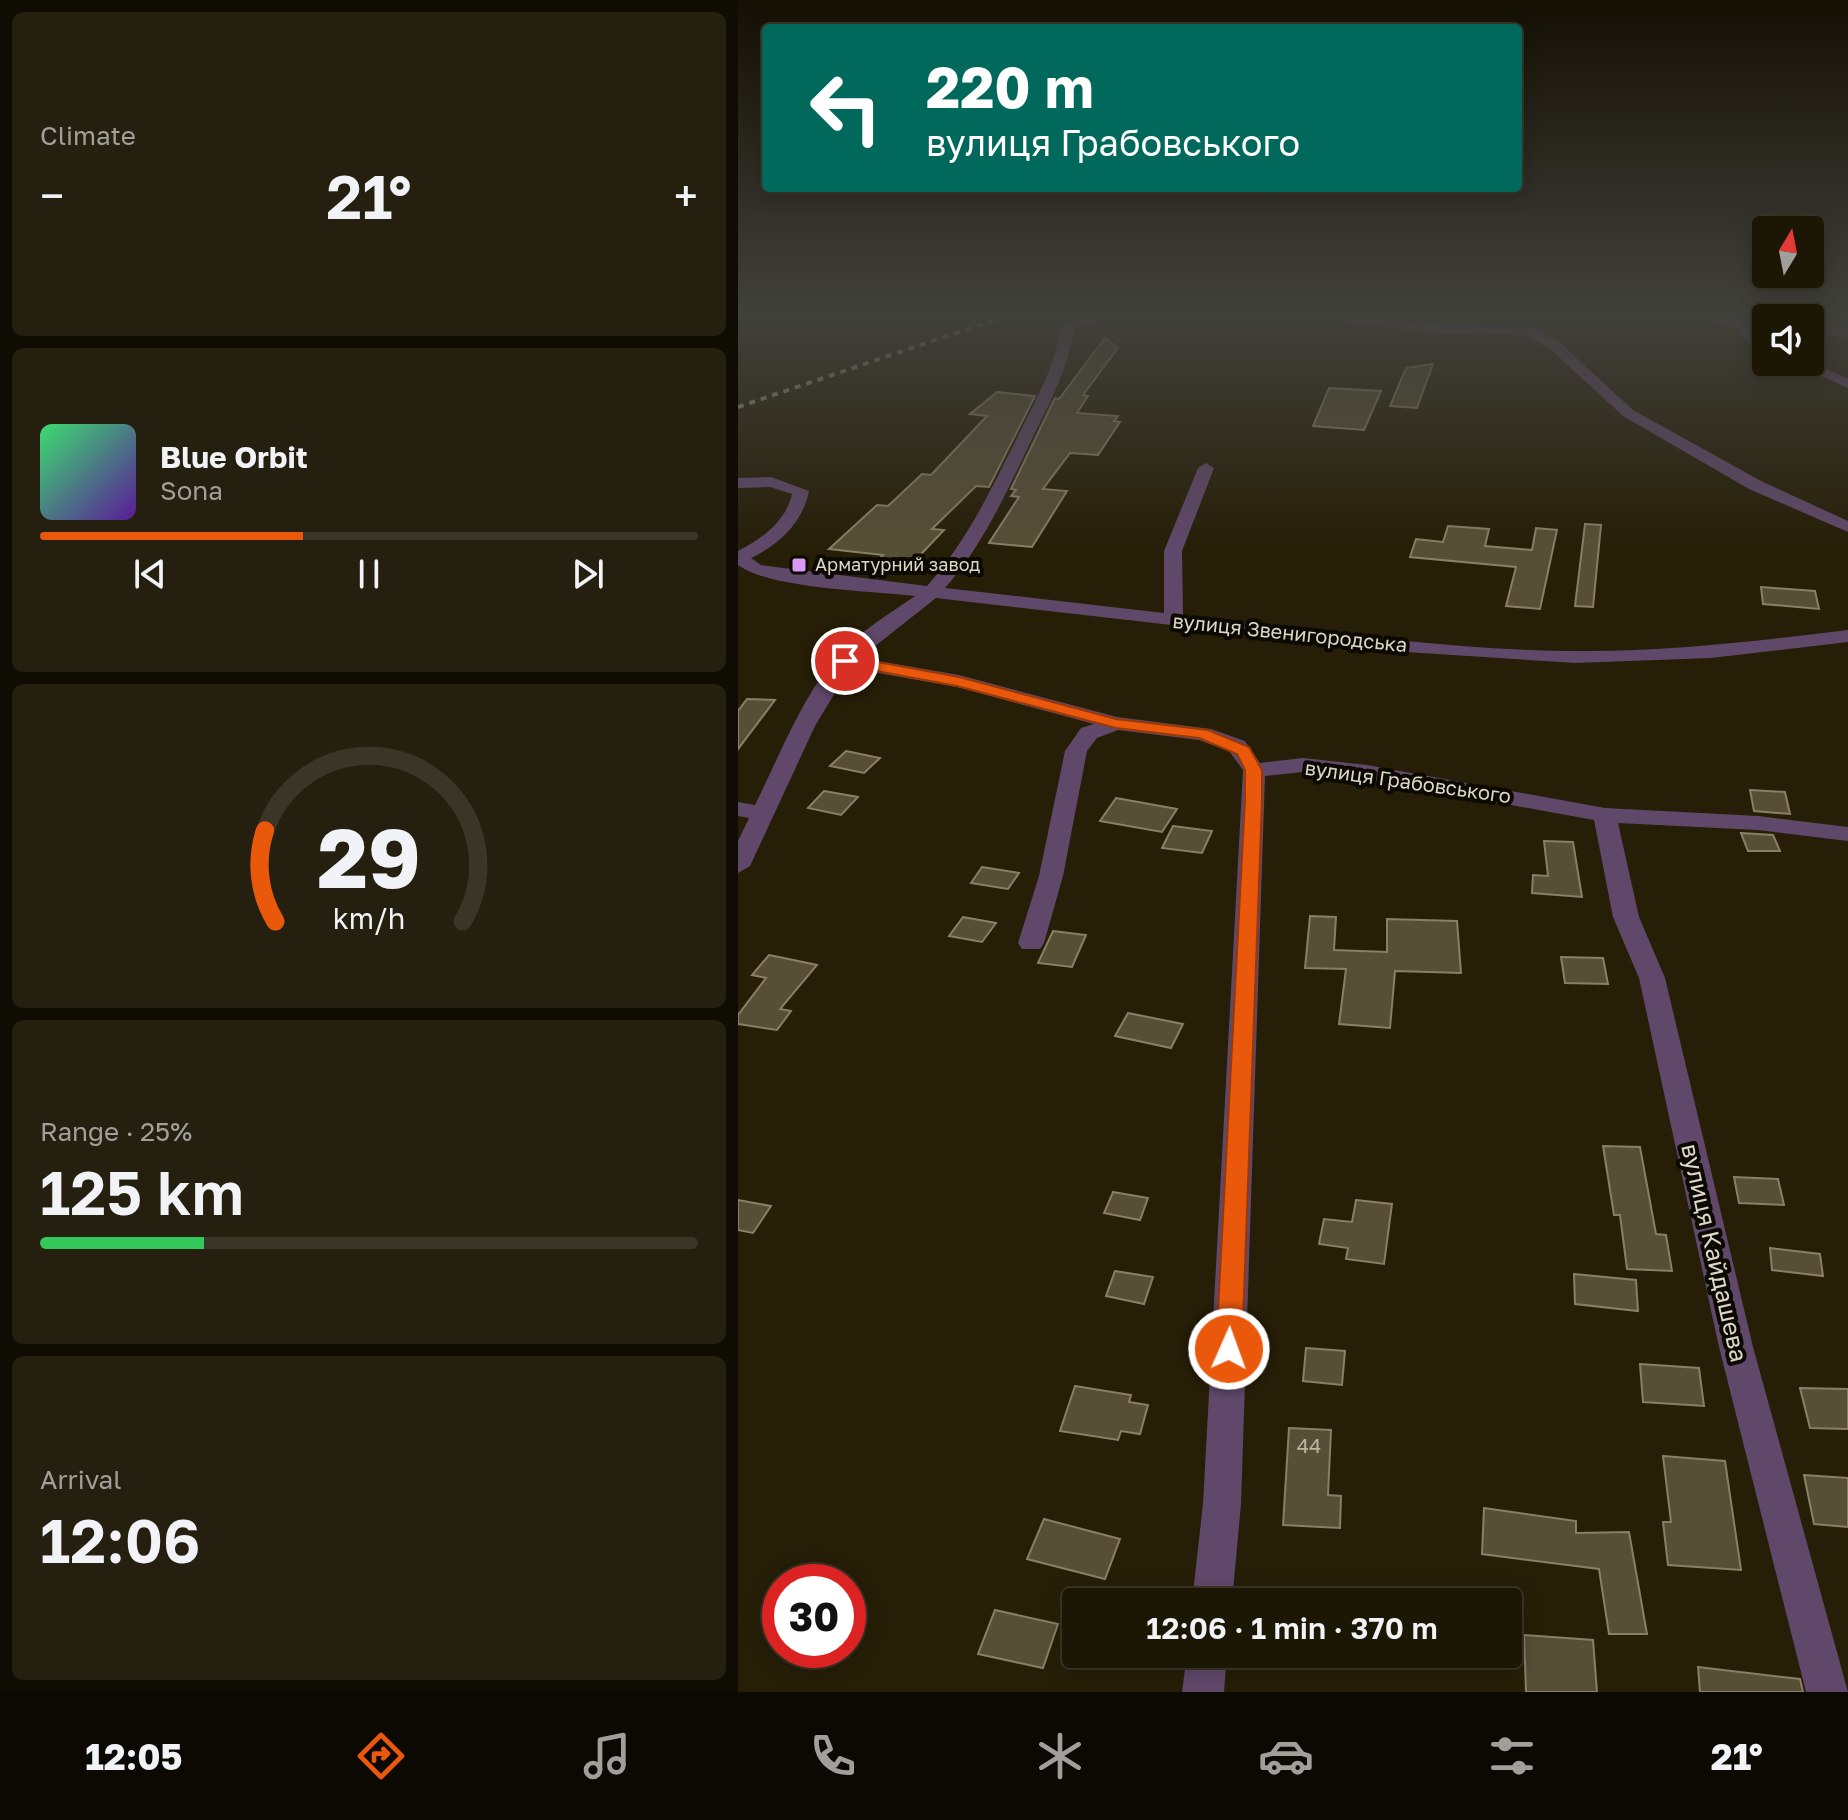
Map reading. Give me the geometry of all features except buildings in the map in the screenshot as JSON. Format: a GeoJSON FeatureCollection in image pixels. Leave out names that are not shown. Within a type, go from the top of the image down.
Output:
{"type":"FeatureCollection","features":[{"type":"Feature","properties":{"kind":"street"},"geometry":{"type":"LineString","coordinates":[[738,866],[766,813],[804,726],[845,661],[865,641],[930,594],[958,562],[989,512],[1047,392]]}},
{"type":"Feature","properties":{"kind":"street"},"geometry":{"type":"LineString","coordinates":[[1605,392],[1628,413],[1755,485],[1848,527]]}},
{"type":"Feature","properties":{"kind":"street"},"geometry":{"type":"LineString","coordinates":[[1174,621],[1173,551],[1206,468]]}},
{"type":"Feature","properties":{"kind":"street"},"geometry":{"type":"LineString","coordinates":[[738,483],[771,482],[801,491],[800,501],[784,524],[758,548],[738,557]]}},
{"type":"Feature","properties":{"kind":"street","name":"вулиця Звенигородська"},"geometry":{"type":"LineString","coordinates":[[738,557],[755,569],[779,575],[1406,646],[1575,657],[1711,652],[1848,636]]}},
{"type":"Feature","properties":{"kind":"street"},"geometry":{"type":"LineString","coordinates":[[845,661],[959,681],[1116,723],[1179,729],[1216,737],[1243,750],[1254,770],[1222,1504],[1213,1588]]}},
{"type":"Feature","properties":{"kind":"street"},"geometry":{"type":"LineString","coordinates":[[1031,943],[1051,876],[1076,751],[1089,733],[1116,723]]}},
{"type":"Feature","properties":{"kind":"street","name":"вулиця Грабовського"},"geometry":{"type":"LineString","coordinates":[[1254,770],[1303,765],[1367,772],[1605,815],[1758,823],[1848,834]]}},
{"type":"Feature","properties":{"kind":"street"},"geometry":{"type":"LineString","coordinates":[[738,809],[766,813]]}},
{"type":"Feature","properties":{"kind":"street","name":"вулиця Кайдашева"},"geometry":{"type":"LineString","coordinates":[[1605,815],[1626,917],[1657,999],[1736,1347],[1827,1692]]}},
{"type":"Feature","properties":{"kind":"street"},"geometry":{"type":"LineString","coordinates":[[1203,1692],[1206,1668]]}},
{"type":"Feature","properties":{"kind":"railway"},"geometry":{"type":"LineString","coordinates":[[738,407],[782,392]]}},
{"type":"Feature","properties":{"kind":"place","name":"Арматурний завод"},"geometry":{"type":"Point","coordinates":[799,565]}},
{"type":"Feature","properties":{"kind":"route"},"geometry":{"type":"LineString","coordinates":[[845,661],[959,681],[1116,723],[1203,734],[1243,750],[1254,770],[1229,1349]]}}]}
